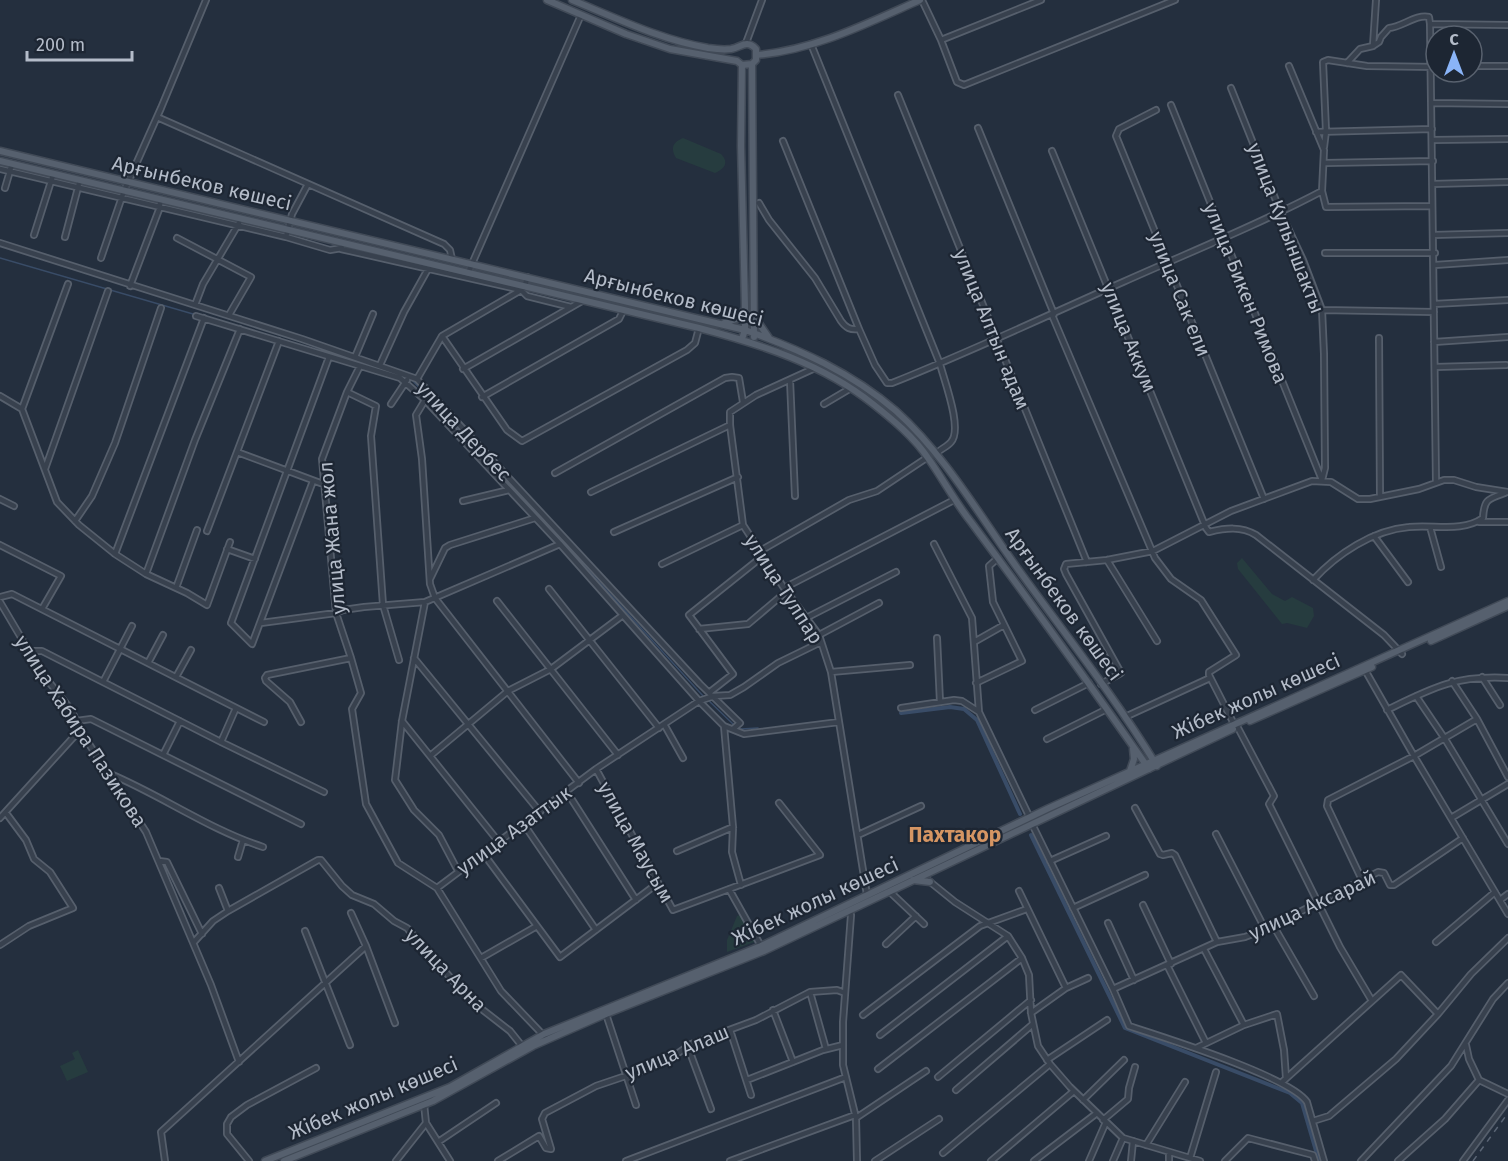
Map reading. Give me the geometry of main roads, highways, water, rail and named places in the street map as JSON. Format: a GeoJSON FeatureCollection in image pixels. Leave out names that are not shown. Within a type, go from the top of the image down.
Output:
{"type":"FeatureCollection","features":[{"type":"Feature","properties":{"kind":"main road"},"geometry":{"type":"LineString","coordinates":[[547,0],[632,36],[670,48],[752,64]]}},
{"type":"Feature","properties":{"kind":"main road"},"geometry":{"type":"LineString","coordinates":[[572,0],[635,26],[690,43],[719,49],[737,47],[746,43],[752,45],[758,55]]}},
{"type":"Feature","properties":{"kind":"main road"},"geometry":{"type":"LineString","coordinates":[[752,343],[754,312],[752,64],[758,55],[811,44],[860,27],[921,0]]}},
{"type":"Feature","properties":{"kind":"main road"},"geometry":{"type":"LineString","coordinates":[[737,47],[735,54],[740,63],[745,306],[745,330],[742,339]]}},
{"type":"Feature","properties":{"kind":"main road","name":"Арғынбеков көшесі"},"geometry":{"type":"LineString","coordinates":[[0,151],[745,330],[769,338],[839,371],[897,412],[936,454],[1125,717],[1155,763]]}},
{"type":"Feature","properties":{"kind":"main road","name":"Арғынбеков көшесі"},"geometry":{"type":"LineString","coordinates":[[0,161],[52,178],[123,194],[160,199],[344,247],[468,273],[523,289],[699,328],[742,339],[815,368],[850,388],[890,418],[928,457],[954,500],[1148,767]]}},
{"type":"Feature","properties":{"kind":"main road"},"geometry":{"type":"LineString","coordinates":[[722,324],[740,318],[745,306]]}},
{"type":"Feature","properties":{"kind":"main road"},"geometry":{"type":"LineString","coordinates":[[754,312],[757,322],[769,338]]}},
{"type":"Feature","properties":{"kind":"main road","name":"Жібек жолы көшесі"},"geometry":{"type":"LineString","coordinates":[[1155,763],[1165,755],[1365,670],[1508,601]]}},
{"type":"Feature","properties":{"kind":"main road"},"geometry":{"type":"LineString","coordinates":[[1035,609],[1043,604]]}},
{"type":"Feature","properties":{"kind":"main road","name":"Жібек жолы көшесі"},"geometry":{"type":"LineString","coordinates":[[284,1161],[424,1104],[450,1092],[546,1037],[761,946],[1236,725],[1508,606]]}},
{"type":"Feature","properties":{"kind":"main road"},"geometry":{"type":"LineString","coordinates":[[1130,771],[1134,759],[1132,746]]}},
{"type":"Feature","properties":{"kind":"main road"},"geometry":{"type":"LineString","coordinates":[[1146,748],[1165,755]]}},
{"type":"Feature","properties":{"kind":"main road","name":"Жібек жолы көшесі"},"geometry":{"type":"LineString","coordinates":[[1031,821],[1130,771],[1148,767]]}},
{"type":"Feature","properties":{"kind":"main road","name":"Жібек жолы көшесі"},"geometry":{"type":"LineString","coordinates":[[264,1161],[450,1087],[522,1046],[764,951],[912,880],[921,872]]}},
{"type":"Feature","properties":{"kind":"main road"},"geometry":{"type":"LineString","coordinates":[[912,880],[930,882]]}},
{"type":"Feature","properties":{"kind":"waterway"},"geometry":{"type":"LineString","coordinates":[[0,258],[193,314]]}},
{"type":"Feature","properties":{"kind":"waterway"},"geometry":{"type":"LineString","coordinates":[[359,363],[398,375]]}},
{"type":"Feature","properties":{"kind":"waterway"},"geometry":{"type":"LineString","coordinates":[[413,381],[562,542]]}},
{"type":"Feature","properties":{"kind":"waterway"},"geometry":{"type":"LineString","coordinates":[[566,546],[704,697]]}},
{"type":"Feature","properties":{"kind":"waterway"},"geometry":{"type":"LineString","coordinates":[[708,700],[733,724]]}},
{"type":"Feature","properties":{"kind":"waterway"},"geometry":{"type":"LineString","coordinates":[[901,713],[950,707],[964,709],[977,720],[1020,814]]}},
{"type":"Feature","properties":{"kind":"waterway"},"geometry":{"type":"LineString","coordinates":[[741,729],[758,728]]}},
{"type":"Feature","properties":{"kind":"waterway"},"geometry":{"type":"LineString","coordinates":[[1031,835],[1125,1028],[1290,1093],[1302,1103],[1319,1161]]}},
{"type":"Feature","properties":{"kind":"railway"},"geometry":{"type":"LineString","coordinates":[[1473,1161],[1508,1113]]}},
{"type":"Feature","properties":{"kind":"district","name":"Пахтакор"},"geometry":{"type":"Point","coordinates":[955,835]}}]}
